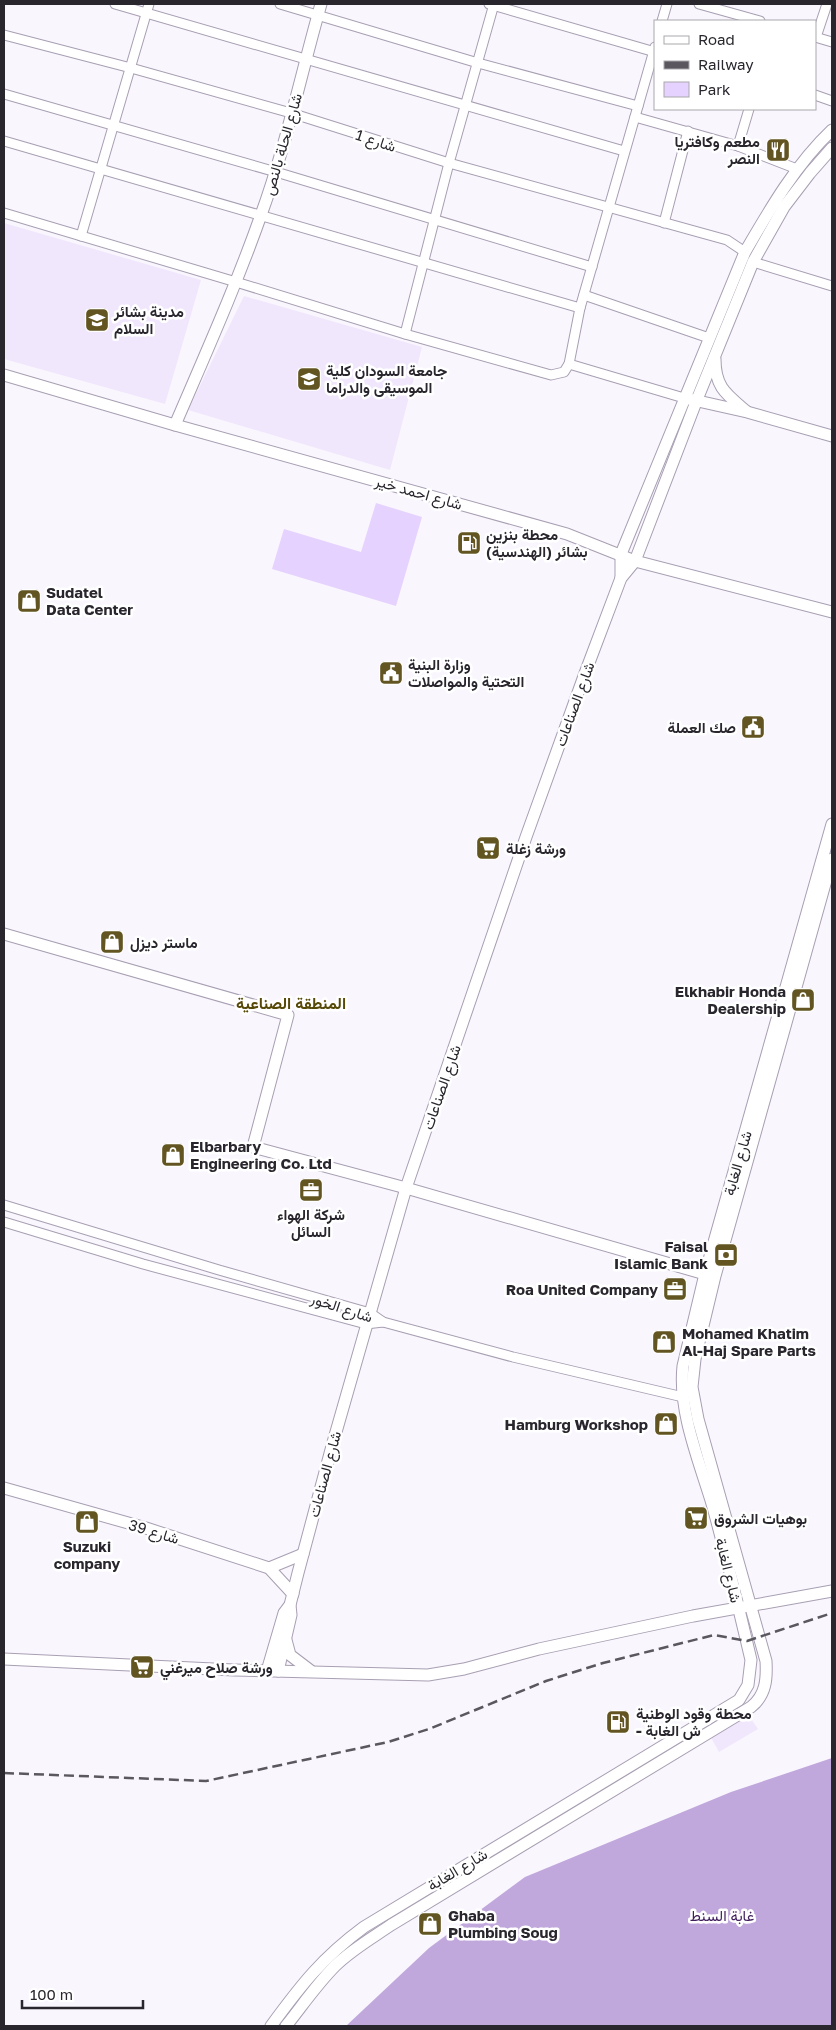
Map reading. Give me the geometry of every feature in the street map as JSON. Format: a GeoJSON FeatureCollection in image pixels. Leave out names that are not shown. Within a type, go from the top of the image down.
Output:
{"type":"FeatureCollection","features":[{"type":"Feature","properties":{"kind":"main road","name":"شارع الحلة بالنص"},"geometry":{"type":"LineString","coordinates":[[175,425],[236,282],[262,215],[276,172],[319,9]]}},
{"type":"Feature","properties":{"kind":"main road"},"geometry":{"type":"LineString","coordinates":[[621,578],[621,554],[745,252],[762,222],[797,169],[814,147],[832,130]]}},
{"type":"Feature","properties":{"kind":"main road"},"geometry":{"type":"LineString","coordinates":[[621,578],[635,561],[714,355],[753,262],[784,207],[810,172],[832,148]]}},
{"type":"Feature","properties":{"kind":"main road"},"geometry":{"type":"LineString","coordinates":[[714,355],[718,382],[725,393],[746,412]]}},
{"type":"Feature","properties":{"kind":"main road","name":"شارع احمد خير"},"geometry":{"type":"LineString","coordinates":[[4,375],[175,425],[567,534],[635,561],[832,612]]}},
{"type":"Feature","properties":{"kind":"main road"},"geometry":{"type":"LineString","coordinates":[[684,398],[746,412],[832,436]]}},
{"type":"Feature","properties":{"kind":"main road","name":"شارع الصناعات"},"geometry":{"type":"LineString","coordinates":[[291,1599],[368,1318],[406,1188],[526,837],[621,578]]}},
{"type":"Feature","properties":{"kind":"main road","name":"شارع الغابة"},"geometry":{"type":"LineString","coordinates":[[286,2026],[311,1993],[335,1966],[391,1925],[756,1703],[766,1684],[767,1671],[761,1638],[744,1608],[683,1397],[683,1366],[705,1274],[832,824]]}},
{"type":"Feature","properties":{"kind":"main road","name":"شارع الغابة"},"geometry":{"type":"LineString","coordinates":[[271,2026],[319,1965],[364,1927],[739,1700],[748,1685],[752,1670],[744,1608],[696,1413],[692,1387],[693,1370],[715,1276],[832,859]]}},
{"type":"Feature","properties":{"kind":"main road"},"geometry":{"type":"LineString","coordinates":[[4,934],[288,1015],[253,1147],[406,1188],[705,1274]]}},
{"type":"Feature","properties":{"kind":"main road","name":"شارع 39"},"geometry":{"type":"LineString","coordinates":[[4,1488],[146,1528],[268,1568],[291,1599]]}},
{"type":"Feature","properties":{"kind":"main road"},"geometry":{"type":"LineString","coordinates":[[268,1568],[303,1554]]}},
{"type":"Feature","properties":{"kind":"main road"},"geometry":{"type":"LineString","coordinates":[[4,1659],[273,1671],[428,1675],[693,1616],[832,1591]]}},
{"type":"Feature","properties":{"kind":"main road"},"geometry":{"type":"LineString","coordinates":[[273,1671],[287,1632],[291,1615],[291,1599]]}},
{"type":"Feature","properties":{"kind":"main road"},"geometry":{"type":"LineString","coordinates":[[273,1671],[284,1612],[291,1599]]}},
{"type":"Feature","properties":{"kind":"main road"},"geometry":{"type":"LineString","coordinates":[[287,1632],[286,1641],[290,1655],[312,1671]]}},
{"type":"Feature","properties":{"kind":"street"},"geometry":{"type":"LineString","coordinates":[[115,4],[148,8],[465,106],[624,150]]}},
{"type":"Feature","properties":{"kind":"street"},"geometry":{"type":"LineString","coordinates":[[280,4],[319,9],[478,62],[638,106]]}},
{"type":"Feature","properties":{"kind":"street"},"geometry":{"type":"LineString","coordinates":[[4,213],[405,334],[551,375],[564,372],[569,364],[580,308],[654,50],[492,4],[405,334]]}},
{"type":"Feature","properties":{"kind":"street"},"geometry":{"type":"LineString","coordinates":[[662,20],[667,4]]}},
{"type":"Feature","properties":{"kind":"street"},"geometry":{"type":"LineString","coordinates":[[699,4],[756,20]]}},
{"type":"Feature","properties":{"kind":"street"},"geometry":{"type":"LineString","coordinates":[[816,34],[826,4]]}},
{"type":"Feature","properties":{"kind":"street"},"geometry":{"type":"LineString","coordinates":[[81,236],[148,8]]}},
{"type":"Feature","properties":{"kind":"street","name":"شارع 1"},"geometry":{"type":"LineString","coordinates":[[4,35],[131,68],[291,114],[449,163],[727,240],[745,252]]}},
{"type":"Feature","properties":{"kind":"street"},"geometry":{"type":"LineString","coordinates":[[816,37],[832,42]]}},
{"type":"Feature","properties":{"kind":"street"},"geometry":{"type":"LineString","coordinates":[[4,94],[276,172],[592,267]]}},
{"type":"Feature","properties":{"kind":"street"},"geometry":{"type":"LineString","coordinates":[[816,95],[832,101]]}},
{"type":"Feature","properties":{"kind":"street"},"geometry":{"type":"LineString","coordinates":[[738,146],[749,110]]}},
{"type":"Feature","properties":{"kind":"street"},"geometry":{"type":"LineString","coordinates":[[635,117],[738,146],[797,169]]}},
{"type":"Feature","properties":{"kind":"street"},"geometry":{"type":"LineString","coordinates":[[664,223],[688,131]]}},
{"type":"Feature","properties":{"kind":"street"},"geometry":{"type":"LineString","coordinates":[[4,141],[580,308]]}},
{"type":"Feature","properties":{"kind":"street"},"geometry":{"type":"LineString","coordinates":[[753,262],[832,286]]}},
{"type":"Feature","properties":{"kind":"street"},"geometry":{"type":"LineString","coordinates":[[584,294],[709,338]]}},
{"type":"Feature","properties":{"kind":"street"},"geometry":{"type":"LineString","coordinates":[[569,364],[684,398]]}},
{"type":"Feature","properties":{"kind":"street","name":"شارع الخور"},"geometry":{"type":"LineString","coordinates":[[4,1205],[148,1248],[368,1318],[513,1357],[683,1397]]}},
{"type":"Feature","properties":{"kind":"street"},"geometry":{"type":"LineString","coordinates":[[4,1222],[143,1264],[368,1318]]}},
{"type":"Feature","properties":{"kind":"street"},"geometry":{"type":"LineString","coordinates":[[143,1264],[148,1248]]}},
{"type":"Feature","properties":{"kind":"shaded area","name":"مدينة بشائر السلام"},"geometry":{"type":"Polygon","coordinates":[[[4,223],[201,280],[165,404],[4,359],[4,223]]]}},
{"type":"Feature","properties":{"kind":"shaded area","name":"جامعة السودان كلية الموسيقى والدراما"},"geometry":{"type":"Polygon","coordinates":[[[244,296],[422,347],[390,470],[188,410],[244,296]]]}},
{"type":"Feature","properties":{"kind":"shaded area"},"geometry":{"type":"Polygon","coordinates":[[[747,1713],[758,1729],[719,1752],[709,1734],[747,1713]]]}},
{"type":"Feature","properties":{"kind":"green space"},"geometry":{"type":"Polygon","coordinates":[[[376,503],[422,517],[396,606],[272,569],[284,529],[361,552],[376,503]]]}},
{"type":"Feature","properties":{"kind":"green space","name":"غابة السنط"},"geometry":{"type":"Polygon","coordinates":[[[832,1758],[832,2026],[346,2026],[429,1948],[525,1877],[731,1792],[832,1758]]]}},
{"type":"Feature","properties":{"kind":"railway"},"geometry":{"type":"LineString","coordinates":[[4,1773],[206,1781],[388,1742],[429,1729],[546,1681],[603,1663],[714,1635],[747,1641],[832,1613]]}},
{"type":"Feature","properties":{"kind":"place","name":"مطعم وكافتريا النصر"},"geometry":{"type":"Point","coordinates":[778,150]}},
{"type":"Feature","properties":{"kind":"place","name":"مدينة بشائر السلام"},"geometry":{"type":"Point","coordinates":[97,320]}},
{"type":"Feature","properties":{"kind":"place","name":"جامعة السودان كلية الموسيقى والدراما"},"geometry":{"type":"Point","coordinates":[309,379]}},
{"type":"Feature","properties":{"kind":"place","name":"محطة بنزين بشائر (الهندسية)"},"geometry":{"type":"Point","coordinates":[469,543]}},
{"type":"Feature","properties":{"kind":"place","name":"Sudatel Data Center"},"geometry":{"type":"Point","coordinates":[29,601]}},
{"type":"Feature","properties":{"kind":"place","name":"وزارة البنية التحتية والمواصلات"},"geometry":{"type":"Point","coordinates":[391,673]}},
{"type":"Feature","properties":{"kind":"place","name":"صك العملة"},"geometry":{"type":"Point","coordinates":[753,727]}},
{"type":"Feature","properties":{"kind":"place","name":"ورشة زغلة"},"geometry":{"type":"Point","coordinates":[488,848]}},
{"type":"Feature","properties":{"kind":"place","name":"ماستر ديزل"},"geometry":{"type":"Point","coordinates":[112,942]}},
{"type":"Feature","properties":{"kind":"place","name":"Elkhabir Honda Dealership"},"geometry":{"type":"Point","coordinates":[803,1000]}},
{"type":"Feature","properties":{"kind":"place","name":"Elbarbary Engineering Co. Ltd"},"geometry":{"type":"Point","coordinates":[173,1155]}},
{"type":"Feature","properties":{"kind":"place","name":"شركة الهواء السائل"},"geometry":{"type":"Point","coordinates":[311,1190]}},
{"type":"Feature","properties":{"kind":"place","name":"Faisal Islamic Bank"},"geometry":{"type":"Point","coordinates":[726,1255]}},
{"type":"Feature","properties":{"kind":"place","name":"Roa United Company"},"geometry":{"type":"Point","coordinates":[675,1289]}},
{"type":"Feature","properties":{"kind":"place","name":"Mohamed Khatim Al-Haj Spare Parts"},"geometry":{"type":"Point","coordinates":[664,1342]}},
{"type":"Feature","properties":{"kind":"place","name":"Hamburg Workshop"},"geometry":{"type":"Point","coordinates":[666,1424]}},
{"type":"Feature","properties":{"kind":"place","name":"بوهيات الشروق"},"geometry":{"type":"Point","coordinates":[696,1518]}},
{"type":"Feature","properties":{"kind":"place","name":"Suzuki company"},"geometry":{"type":"Point","coordinates":[87,1522]}},
{"type":"Feature","properties":{"kind":"place","name":"ورشة صلاح ميرغني"},"geometry":{"type":"Point","coordinates":[142,1667]}},
{"type":"Feature","properties":{"kind":"place","name":"محطة وقود الوطنية - ش الغابة"},"geometry":{"type":"Point","coordinates":[618,1722]}},
{"type":"Feature","properties":{"kind":"place","name":"Ghaba Plumbing Soug"},"geometry":{"type":"Point","coordinates":[430,1924]}},
{"type":"Feature","properties":{"kind":"district","name":"المنطقة الصناعية"},"geometry":{"type":"Point","coordinates":[291,1003]}}]}
